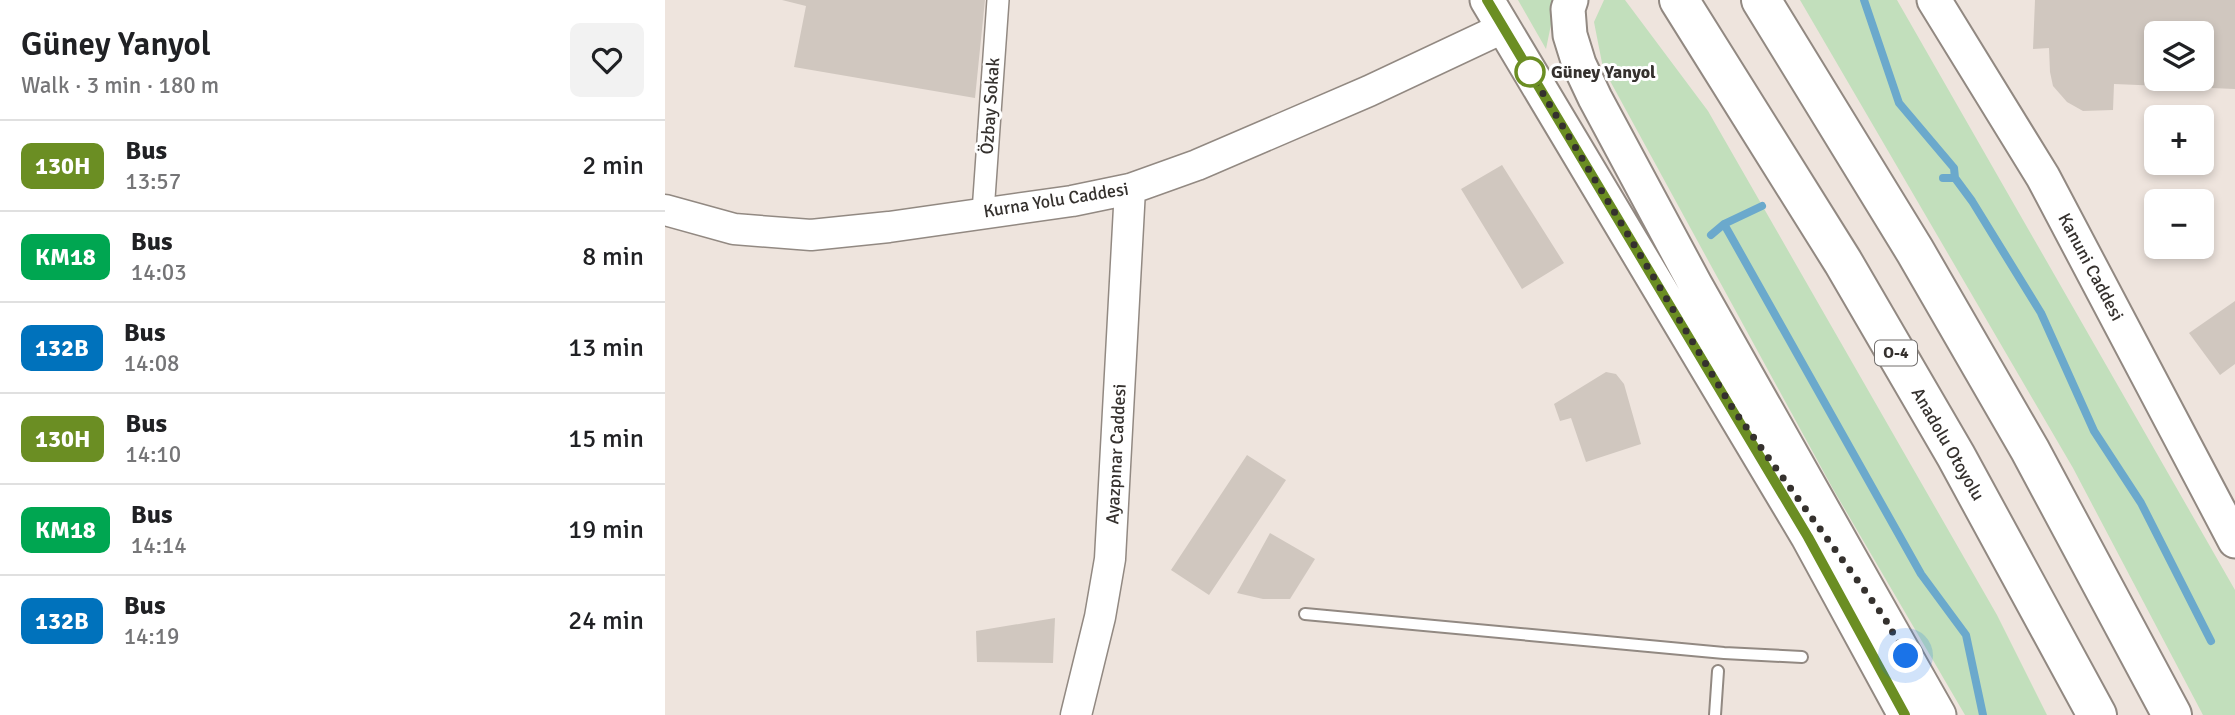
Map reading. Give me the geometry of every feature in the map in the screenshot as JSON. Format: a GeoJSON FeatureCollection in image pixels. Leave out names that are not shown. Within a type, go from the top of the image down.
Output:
{"type":"FeatureCollection","features":[{"type":"Feature","properties":{"kind":"highway","name":"Anadolu Otoyolu"},"geometry":{"type":"LineString","coordinates":[[1679,0],[1843,262],[1956,456],[2097,715]]}},
{"type":"Feature","properties":{"kind":"highway"},"geometry":{"type":"LineString","coordinates":[[1761,0],[1915,251],[2030,450],[2172,715]]}},
{"type":"Feature","properties":{"kind":"main road"},"geometry":{"type":"LineString","coordinates":[[1571,0],[1568,9],[1570,35],[1579,64],[1595,98],[1695,284],[1938,715]]}},
{"type":"Feature","properties":{"kind":"main road","name":"Kanuni Caddesi"},"geometry":{"type":"LineString","coordinates":[[1934,0],[2043,177],[2235,541]]}},
{"type":"Feature","properties":{"kind":"main road"},"geometry":{"type":"LineString","coordinates":[[1495,14],[1808,537],[1905,715]]}},
{"type":"Feature","properties":{"kind":"main road"},"geometry":{"type":"LineString","coordinates":[[1733,409],[1884,617]]}},
{"type":"Feature","properties":{"kind":"street","name":"Özbay Sokak"},"geometry":{"type":"LineString","coordinates":[[983,212],[998,0]]}},
{"type":"Feature","properties":{"kind":"street","name":"Kurna Yolu Caddesi"},"geometry":{"type":"LineString","coordinates":[[665,210],[734,229],[811,235],[889,227],[1072,201],[1130,189],[1197,165],[1369,91],[1495,14]]}},
{"type":"Feature","properties":{"kind":"street","name":"Ayazpınar Caddesi"},"geometry":{"type":"LineString","coordinates":[[1076,715],[1111,559],[1130,189]]}},
{"type":"Feature","properties":{"kind":"lane"},"geometry":{"type":"LineString","coordinates":[[1305,614],[1724,653],[1802,657]]}},
{"type":"Feature","properties":{"kind":"lane"},"geometry":{"type":"LineString","coordinates":[[1715,715],[1718,671]]}},
{"type":"Feature","properties":{"kind":"green space"},"geometry":{"type":"Polygon","coordinates":[[[1518,0],[1556,0],[1546,49],[1518,0]]]}},
{"type":"Feature","properties":{"kind":"green space"},"geometry":{"type":"Polygon","coordinates":[[[1604,0],[1625,0],[1708,111],[1997,615],[2047,715],[1965,715],[1833,489],[1603,68],[1594,22],[1604,0]]]}},
{"type":"Feature","properties":{"kind":"green space"},"geometry":{"type":"Polygon","coordinates":[[[1800,0],[1897,0],[2235,590],[2235,715],[2203,715],[2073,468],[1800,0]]]}},
{"type":"Feature","properties":{"kind":"building"},"geometry":{"type":"Polygon","coordinates":[[[782,0],[985,0],[975,98],[794,67],[806,6],[782,0]]]}},
{"type":"Feature","properties":{"kind":"building"},"geometry":{"type":"Polygon","coordinates":[[[2035,0],[2235,0],[2235,89],[2214,88],[2214,21],[2144,21],[2144,85],[2114,84],[2113,110],[2083,111],[2067,102],[2053,86],[2049,48],[2033,49],[2035,0]]]}},
{"type":"Feature","properties":{"kind":"building"},"geometry":{"type":"Polygon","coordinates":[[[1502,165],[1564,263],[1522,289],[1461,189],[1502,165]]]}},
{"type":"Feature","properties":{"kind":"building"},"geometry":{"type":"Polygon","coordinates":[[[2235,301],[2235,364],[2220,375],[2189,333],[2235,301]]]}},
{"type":"Feature","properties":{"kind":"building"},"geometry":{"type":"Polygon","coordinates":[[[1606,372],[1616,374],[1624,384],[1641,444],[1586,462],[1571,418],[1560,421],[1554,404],[1606,372]]]}},
{"type":"Feature","properties":{"kind":"building"},"geometry":{"type":"Polygon","coordinates":[[[1247,455],[1286,480],[1209,595],[1171,570],[1247,455]]]}},
{"type":"Feature","properties":{"kind":"building"},"geometry":{"type":"Polygon","coordinates":[[[1270,533],[1315,559],[1290,599],[1263,599],[1237,593],[1270,533]]]}},
{"type":"Feature","properties":{"kind":"building"},"geometry":{"type":"Polygon","coordinates":[[[1055,618],[1053,663],[977,662],[976,631],[1055,618]]]}},
{"type":"Feature","properties":{"kind":"waterway"},"geometry":{"type":"LineString","coordinates":[[1864,0],[1899,103],[1954,168],[1955,178],[2041,313],[2094,431],[2141,503],[2211,641]]}},
{"type":"Feature","properties":{"kind":"waterway"},"geometry":{"type":"LineString","coordinates":[[1943,178],[1955,178]]}},
{"type":"Feature","properties":{"kind":"waterway"},"geometry":{"type":"LineString","coordinates":[[1711,235],[1724,224],[1762,206]]}},
{"type":"Feature","properties":{"kind":"waterway"},"geometry":{"type":"LineString","coordinates":[[1724,224],[1921,574],[1966,635],[1983,715]]}},
{"type":"Feature","properties":{"kind":"bus line","name":"130H"},"geometry":{"type":"LineString","coordinates":[[1487,0],[1808,537],[1905,715]]}},
{"type":"Feature","properties":{"kind":"place","name":"Güney Yanyol"},"geometry":{"type":"Point","coordinates":[1530,72]}},
{"type":"Feature","properties":{"kind":"route"},"geometry":{"type":"LineString","coordinates":[[1530,72],[1733,409],[1884,617],[1906,656]]}}]}
